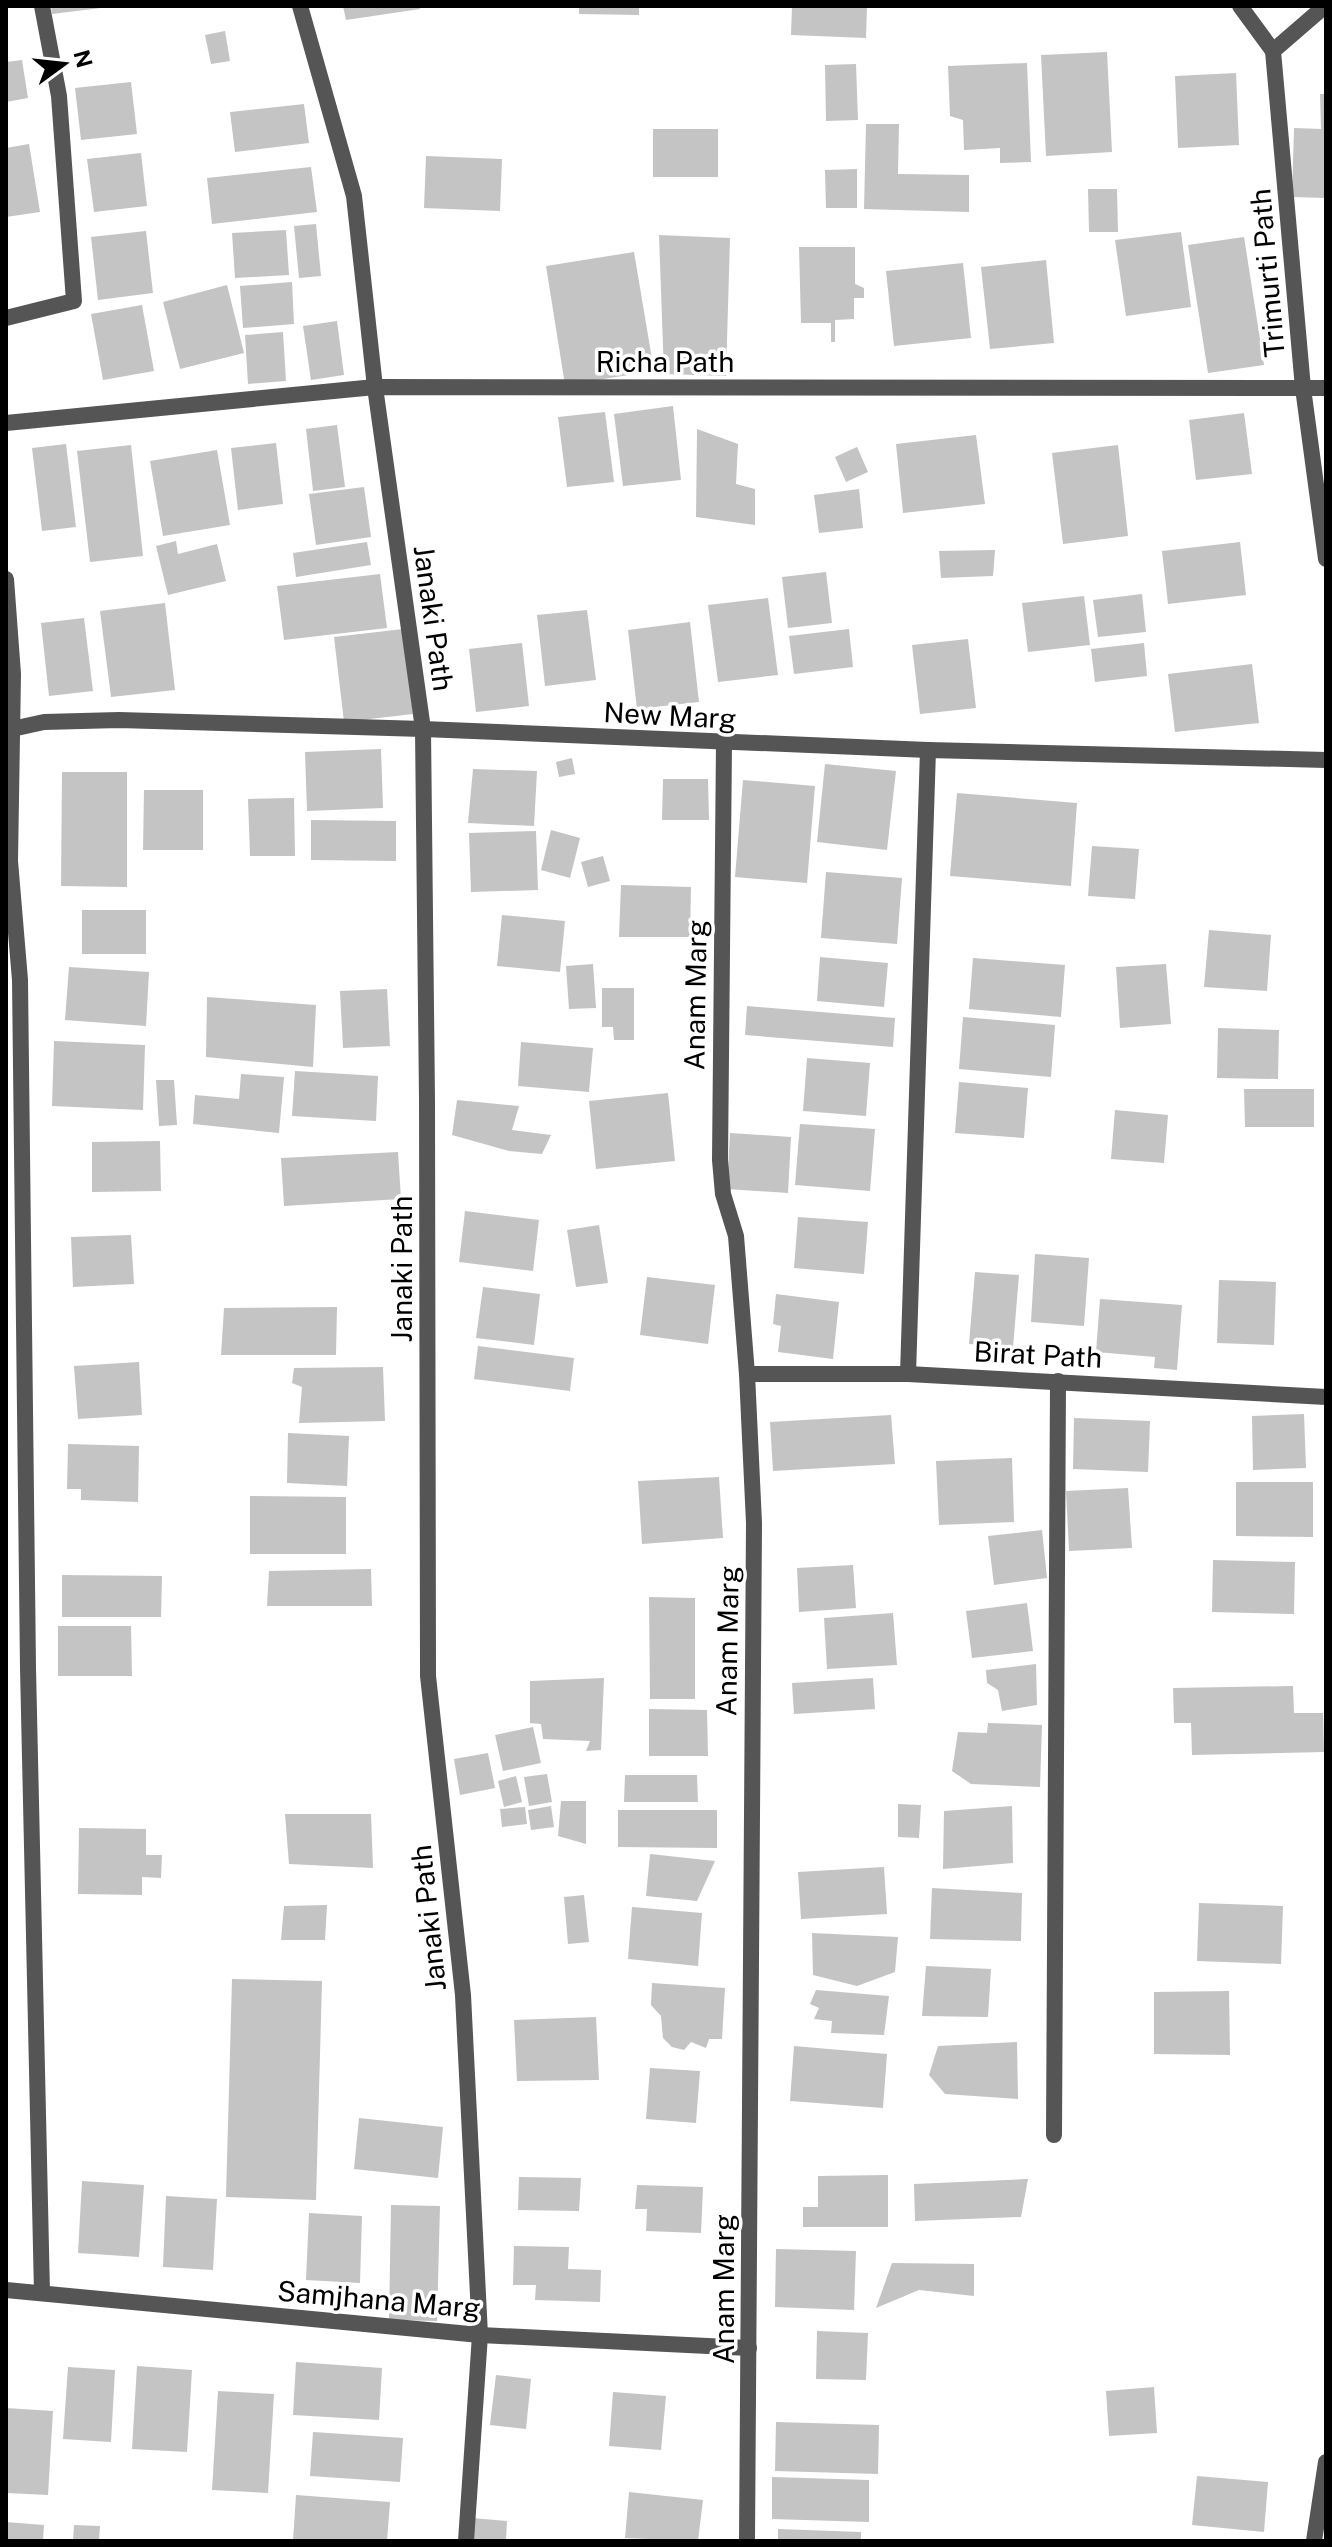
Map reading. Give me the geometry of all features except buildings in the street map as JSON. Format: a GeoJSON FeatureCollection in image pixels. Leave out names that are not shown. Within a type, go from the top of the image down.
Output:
{"type":"FeatureCollection","features":[{"type":"Feature","properties":{"kind":"street"},"geometry":{"type":"LineString","coordinates":[[6,318],[74,301],[59,96],[42,6]]}},
{"type":"Feature","properties":{"kind":"street","name":"Janaki Path"},"geometry":{"type":"LineString","coordinates":[[300,6],[354,196],[375,387],[423,729],[428,1676],[463,1995],[480,2335],[466,2541]]}},
{"type":"Feature","properties":{"kind":"street"},"geometry":{"type":"LineString","coordinates":[[1240,6],[1273,51],[1325,6]]}},
{"type":"Feature","properties":{"kind":"street","name":"Trimurti Path"},"geometry":{"type":"LineString","coordinates":[[1273,51],[1303,388],[1326,559]]}},
{"type":"Feature","properties":{"kind":"street","name":"Richa Path"},"geometry":{"type":"LineString","coordinates":[[6,423],[375,387],[1326,388]]}},
{"type":"Feature","properties":{"kind":"street"},"geometry":{"type":"LineString","coordinates":[[6,579],[13,674],[8,861],[20,980],[28,1653],[42,2293]]}},
{"type":"Feature","properties":{"kind":"street","name":"New Marg"},"geometry":{"type":"LineString","coordinates":[[12,729],[44,722],[119,720],[928,750],[1326,760]]}},
{"type":"Feature","properties":{"kind":"street","name":"Anam Marg"},"geometry":{"type":"LineString","coordinates":[[724,743],[720,1160],[723,1194],[736,1236],[754,1523],[747,2541]]}},
{"type":"Feature","properties":{"kind":"street"},"geometry":{"type":"LineString","coordinates":[[908,1374],[928,750]]}},
{"type":"Feature","properties":{"kind":"street","name":"Birat Path"},"geometry":{"type":"LineString","coordinates":[[747,1374],[908,1374],[1326,1397]]}},
{"type":"Feature","properties":{"kind":"street"},"geometry":{"type":"LineString","coordinates":[[1054,2135],[1058,1381]]}},
{"type":"Feature","properties":{"kind":"street","name":"Samjhana Marg"},"geometry":{"type":"LineString","coordinates":[[6,2290],[480,2335],[749,2348]]}},
{"type":"Feature","properties":{"kind":"street"},"geometry":{"type":"LineString","coordinates":[[1314,2541],[1326,2462]]}}]}
